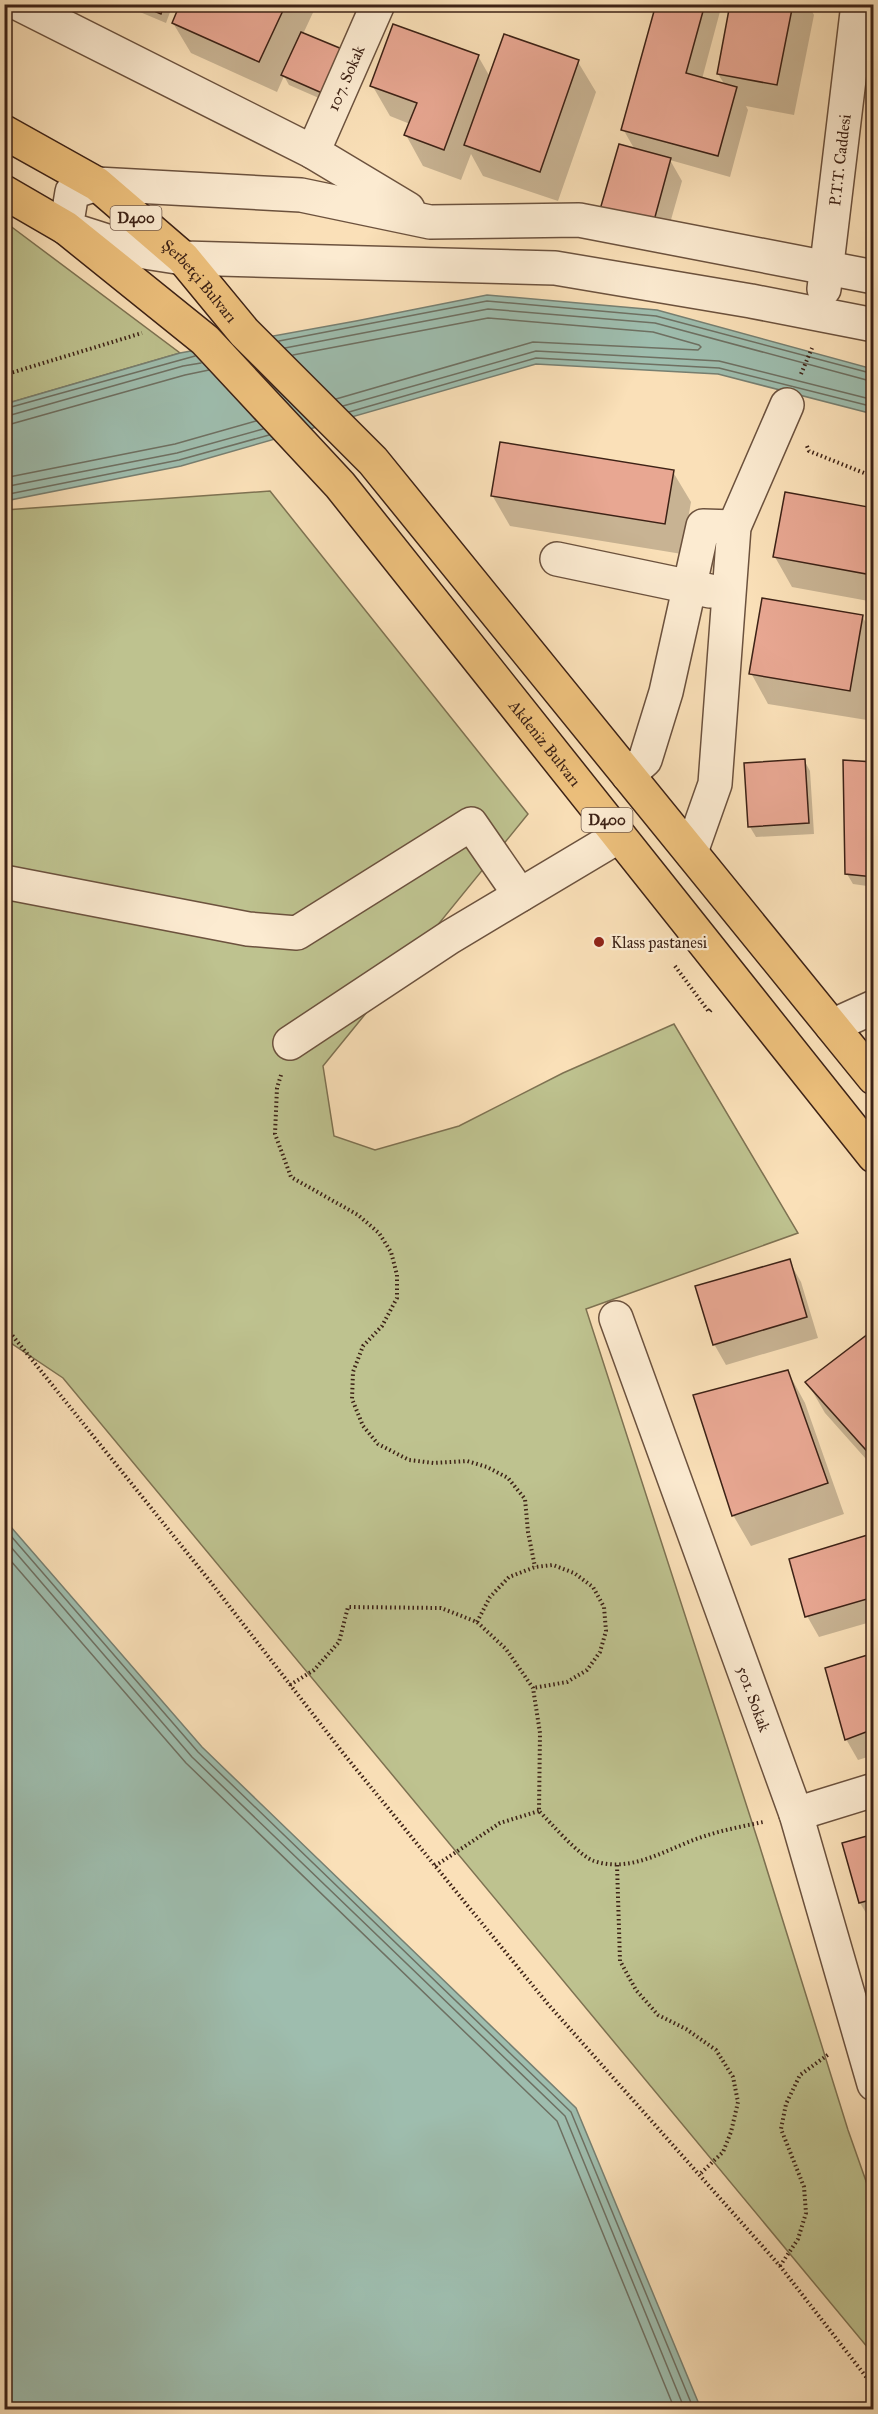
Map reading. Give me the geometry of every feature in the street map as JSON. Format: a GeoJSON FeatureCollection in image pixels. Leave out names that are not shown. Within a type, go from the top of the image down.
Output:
{"type":"FeatureCollection","features":[{"type":"Feature","properties":{"kind":"highway","name":"Şerbetçi Bulvarı"},"geometry":{"type":"LineString","coordinates":[[4,132],[97,184],[183,258],[244,332],[373,461],[628,775]]}},
{"type":"Feature","properties":{"kind":"highway","name":"D400"},"geometry":{"type":"LineString","coordinates":[[4,192],[66,228],[194,330]]}},
{"type":"Feature","properties":{"kind":"highway","name":"Akdeniz Bulvarı"},"geometry":{"type":"LineString","coordinates":[[194,330],[340,485],[873,1156]]}},
{"type":"Feature","properties":{"kind":"highway","name":"D400"},"geometry":{"type":"LineString","coordinates":[[628,775],[873,1078]]}},
{"type":"Feature","properties":{"kind":"street"},"geometry":{"type":"LineString","coordinates":[[19,4],[313,152],[430,222]]}},
{"type":"Feature","properties":{"kind":"street","name":"107. Sokak"},"geometry":{"type":"LineString","coordinates":[[313,152],[378,4]]}},
{"type":"Feature","properties":{"kind":"street","name":"P.T.T. Caddesi"},"geometry":{"type":"LineString","coordinates":[[820,315],[858,4]]}},
{"type":"Feature","properties":{"kind":"street"},"geometry":{"type":"LineString","coordinates":[[873,277],[579,220],[430,222],[301,195],[97,184],[72,192],[66,228],[138,251],[183,258],[555,268],[751,301],[873,325]]}},
{"type":"Feature","properties":{"kind":"street"},"geometry":{"type":"LineString","coordinates":[[691,852],[715,784],[734,526],[788,405]]}},
{"type":"Feature","properties":{"kind":"street"},"geometry":{"type":"LineString","coordinates":[[628,775],[645,760],[666,692],[703,525],[734,526]]}},
{"type":"Feature","properties":{"kind":"street"},"geometry":{"type":"LineString","coordinates":[[557,560],[729,594]]}},
{"type":"Feature","properties":{"kind":"street"},"geometry":{"type":"LineString","coordinates":[[4,882],[248,929],[297,933],[471,824],[520,895]]}},
{"type":"Feature","properties":{"kind":"street"},"geometry":{"type":"LineString","coordinates":[[290,1043],[450,937],[619,836]]}},
{"type":"Feature","properties":{"kind":"street"},"geometry":{"type":"LineString","coordinates":[[832,1026],[873,1007]]}},
{"type":"Feature","properties":{"kind":"street","name":"501. Sokak"},"geometry":{"type":"LineString","coordinates":[[616,1318],[796,1814],[873,2084]]}},
{"type":"Feature","properties":{"kind":"street"},"geometry":{"type":"LineString","coordinates":[[796,1814],[873,1790]]}},
{"type":"Feature","properties":{"kind":"path"},"geometry":{"type":"LineString","coordinates":[[4,375],[194,330]]}},
{"type":"Feature","properties":{"kind":"path"},"geometry":{"type":"LineString","coordinates":[[788,405],[809,450],[873,477]]}},
{"type":"Feature","properties":{"kind":"path"},"geometry":{"type":"LineString","coordinates":[[290,1043],[277,1088],[275,1134],[291,1177],[358,1215],[379,1233],[391,1252],[397,1275],[397,1298],[382,1326],[363,1346],[353,1372],[352,1399],[363,1426],[378,1444],[409,1460],[434,1463],[467,1461],[487,1467],[508,1478],[525,1499],[528,1532],[535,1567]]}},
{"type":"Feature","properties":{"kind":"path"},"geometry":{"type":"LineString","coordinates":[[4,1325],[290,1685],[547,2003],[780,2266],[873,2387]]}},
{"type":"Feature","properties":{"kind":"path"},"geometry":{"type":"LineString","coordinates":[[477,1622],[490,1597],[509,1577],[535,1567],[553,1564],[574,1573],[593,1587],[604,1607],[606,1631],[600,1652],[587,1670],[567,1682],[533,1688]]}},
{"type":"Feature","properties":{"kind":"path"},"geometry":{"type":"LineString","coordinates":[[290,1685],[315,1670],[339,1642],[348,1607],[441,1608],[477,1622],[506,1649],[533,1688],[540,1733],[539,1811],[565,1839],[592,1860],[617,1865],[656,1857],[704,1836],[796,1814]]}},
{"type":"Feature","properties":{"kind":"path"},"geometry":{"type":"LineString","coordinates":[[435,1866],[500,1822],[539,1811]]}},
{"type":"Feature","properties":{"kind":"path"},"geometry":{"type":"LineString","coordinates":[[617,1865],[620,1960],[636,1990],[658,2015],[686,2029],[716,2050],[733,2077],[738,2102],[731,2132],[723,2152],[700,2174]]}},
{"type":"Feature","properties":{"kind":"path"},"geometry":{"type":"LineString","coordinates":[[780,2266],[798,2239],[807,2213],[804,2187],[780,2129],[786,2104],[800,2075],[826,2056],[861,2041]]}},
{"type":"Feature","properties":{"kind":"green space"},"geometry":{"type":"Polygon","coordinates":[[[5,222],[180,353],[5,404],[5,222]]]}},
{"type":"Feature","properties":{"kind":"green space"},"geometry":{"type":"Polygon","coordinates":[[[270,491],[528,814],[323,1066],[334,1136],[375,1150],[459,1126],[563,1073],[674,1024],[798,1233],[586,1309],[759,1844],[848,2130],[873,2201],[873,2354],[63,1378],[5,1339],[5,510],[270,491]]]}},
{"type":"Feature","properties":{"kind":"water"},"geometry":{"type":"Polygon","coordinates":[[[487,295],[657,310],[873,369],[873,414],[718,374],[536,364],[181,466],[5,501],[5,404],[180,353],[487,295]]]}},
{"type":"Feature","properties":{"kind":"water"},"geometry":{"type":"Polygon","coordinates":[[[4,1519],[202,1747],[576,2108],[701,2409],[5,2409],[4,1519]]]}},
{"type":"Feature","properties":{"kind":"building"},"geometry":{"type":"Polygon","coordinates":[[[138,4],[164,4],[161,14],[138,4]]]}},
{"type":"Feature","properties":{"kind":"building"},"geometry":{"type":"Polygon","coordinates":[[[180,4],[286,4],[259,62],[172,23],[180,4]]]}},
{"type":"Feature","properties":{"kind":"building"},"geometry":{"type":"Polygon","coordinates":[[[656,4],[705,4],[686,73],[737,87],[718,156],[621,130],[656,4]]]}},
{"type":"Feature","properties":{"kind":"building"},"geometry":{"type":"Polygon","coordinates":[[[730,4],[793,4],[777,85],[717,74],[730,4]]]}},
{"type":"Feature","properties":{"kind":"building"},"geometry":{"type":"Polygon","coordinates":[[[393,24],[479,55],[444,150],[404,135],[417,103],[370,86],[393,24]]]}},
{"type":"Feature","properties":{"kind":"building"},"geometry":{"type":"Polygon","coordinates":[[[301,32],[342,49],[322,93],[281,75],[301,32]]]}},
{"type":"Feature","properties":{"kind":"building"},"geometry":{"type":"Polygon","coordinates":[[[504,34],[579,60],[540,172],[464,145],[504,34]]]}},
{"type":"Feature","properties":{"kind":"building"},"geometry":{"type":"Polygon","coordinates":[[[619,144],[671,158],[652,228],[599,213],[619,144]]]}},
{"type":"Feature","properties":{"kind":"building"},"geometry":{"type":"Polygon","coordinates":[[[500,442],[674,470],[665,524],[491,496],[500,442]]]}},
{"type":"Feature","properties":{"kind":"building"},"geometry":{"type":"Polygon","coordinates":[[[785,492],[874,508],[872,575],[773,557],[785,492]]]}},
{"type":"Feature","properties":{"kind":"building"},"geometry":{"type":"Polygon","coordinates":[[[762,598],[863,615],[850,691],[749,674],[762,598]]]}},
{"type":"Feature","properties":{"kind":"building"},"geometry":{"type":"Polygon","coordinates":[[[805,759],[809,823],[748,827],[744,763],[805,759]]]}},
{"type":"Feature","properties":{"kind":"building"},"geometry":{"type":"Polygon","coordinates":[[[843,760],[874,762],[874,877],[845,874],[843,760]]]}},
{"type":"Feature","properties":{"kind":"building"},"geometry":{"type":"Polygon","coordinates":[[[790,1259],[807,1317],[713,1345],[695,1286],[790,1259]]]}},
{"type":"Feature","properties":{"kind":"building"},"geometry":{"type":"Polygon","coordinates":[[[868,1334],[874,1339],[874,1459],[805,1382],[868,1334]]]}},
{"type":"Feature","properties":{"kind":"building"},"geometry":{"type":"Polygon","coordinates":[[[788,1370],[828,1483],[732,1516],[693,1395],[788,1370]]]}},
{"type":"Feature","properties":{"kind":"building"},"geometry":{"type":"Polygon","coordinates":[[[874,1533],[874,1597],[805,1617],[789,1559],[874,1533]]]}},
{"type":"Feature","properties":{"kind":"building"},"geometry":{"type":"Polygon","coordinates":[[[874,1653],[874,1729],[845,1740],[825,1668],[874,1653]]]}},
{"type":"Feature","properties":{"kind":"building"},"geometry":{"type":"Polygon","coordinates":[[[874,1834],[874,1899],[859,1903],[842,1843],[874,1834]]]}},
{"type":"Feature","properties":{"kind":"place","name":"Klass pastanesi"},"geometry":{"type":"Point","coordinates":[599,942]}}]}
